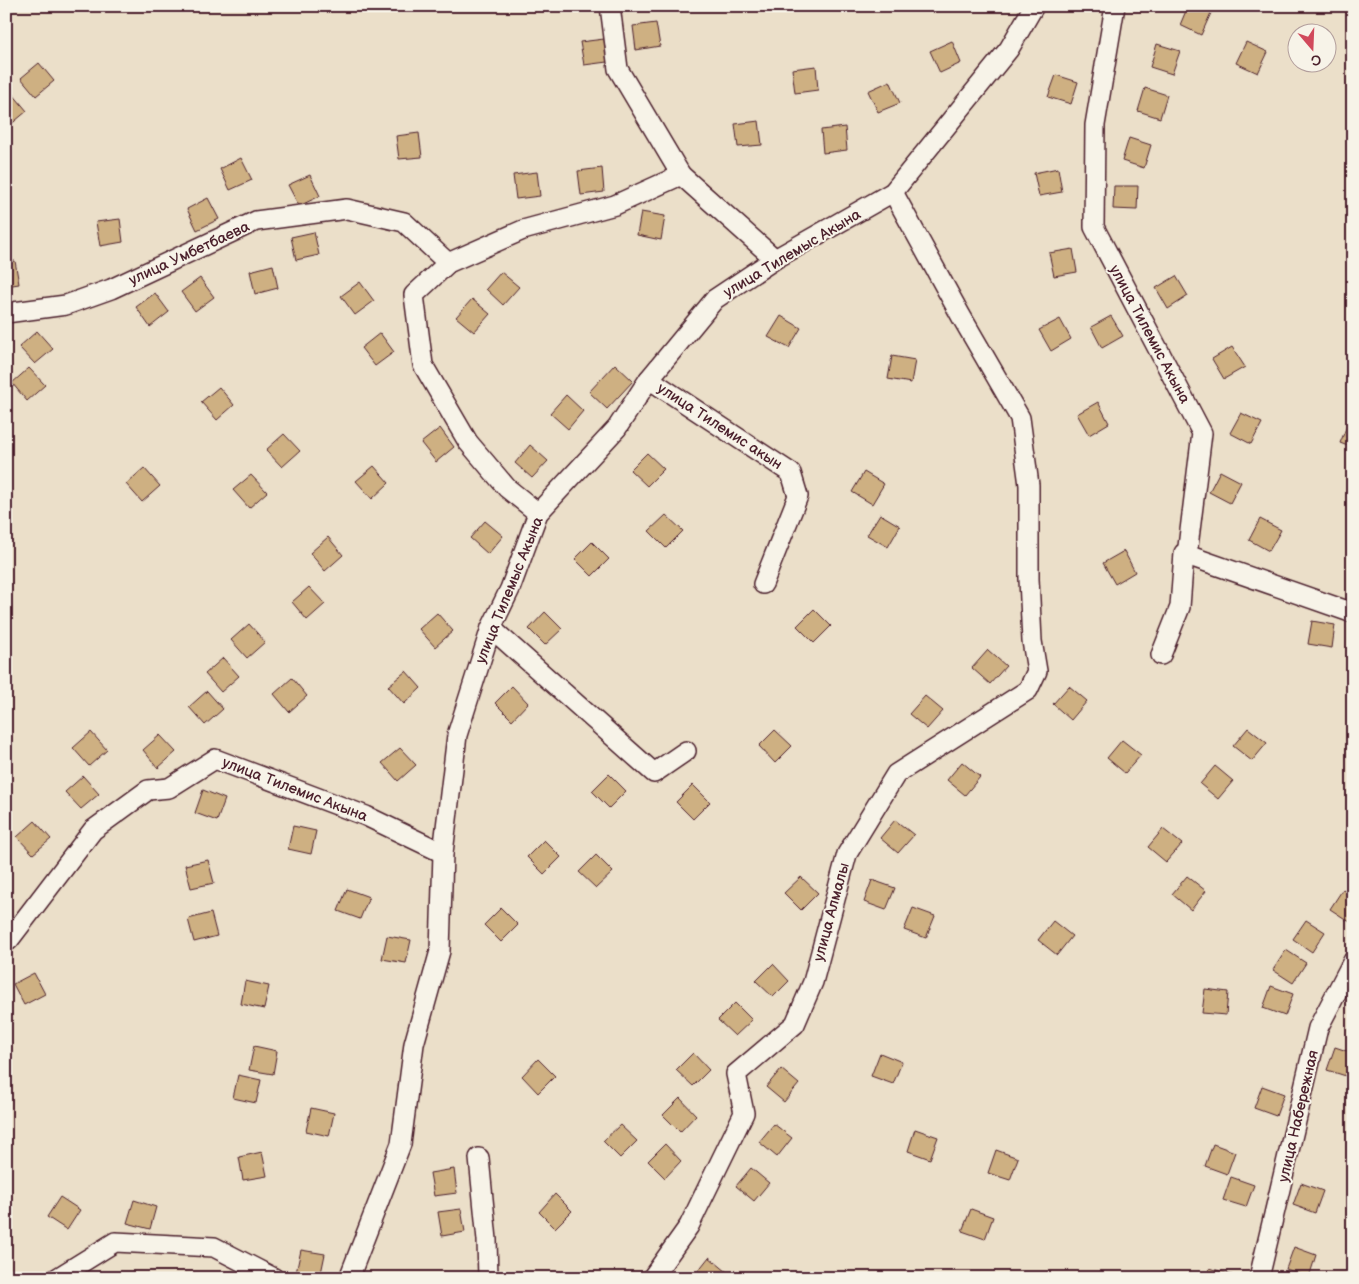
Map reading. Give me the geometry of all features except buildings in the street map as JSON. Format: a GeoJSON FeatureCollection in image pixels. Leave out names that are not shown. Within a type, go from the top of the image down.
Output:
{"type":"FeatureCollection","features":[{"type":"Feature","properties":{"kind":"street"},"geometry":{"type":"LineString","coordinates":[[610,6],[618,69],[681,175],[775,259]]}},
{"type":"Feature","properties":{"kind":"street","name":"улица Тилемыс Акына"},"geometry":{"type":"LineString","coordinates":[[349,1278],[401,1144],[414,1044],[440,951],[443,853],[457,735],[491,628],[510,588],[538,513],[617,428],[649,379],[715,299],[775,259],[893,192],[1009,49],[1034,6]]}},
{"type":"Feature","properties":{"kind":"street","name":"улица Тилемис Акына"},"geometry":{"type":"LineString","coordinates":[[1115,6],[1095,125],[1094,227],[1202,432],[1187,555],[1184,553],[1180,607],[1161,655]]}},
{"type":"Feature","properties":{"kind":"street"},"geometry":{"type":"LineString","coordinates":[[538,513],[507,488],[468,442],[423,365],[414,295],[448,263],[523,230],[615,205],[681,175]]}},
{"type":"Feature","properties":{"kind":"street","name":"улица Алмалы"},"geometry":{"type":"LineString","coordinates":[[652,1278],[689,1226],[744,1113],[736,1074],[795,1024],[813,982],[847,854],[896,774],[1028,690],[1037,671],[1032,640],[1028,579],[1029,485],[1020,418],[893,192]]}},
{"type":"Feature","properties":{"kind":"street","name":"улица Умбетбаева"},"geometry":{"type":"LineString","coordinates":[[6,313],[66,305],[111,290],[256,221],[347,209],[404,222],[448,263]]}},
{"type":"Feature","properties":{"kind":"street","name":"улица Тилемис акын"},"geometry":{"type":"LineString","coordinates":[[649,379],[791,473],[798,496],[763,584]]}},
{"type":"Feature","properties":{"kind":"street"},"geometry":{"type":"LineString","coordinates":[[1187,555],[1353,613]]}},
{"type":"Feature","properties":{"kind":"street"},"geometry":{"type":"LineString","coordinates":[[491,628],[654,773],[686,751]]}},
{"type":"Feature","properties":{"kind":"street","name":"улица Тилемис Акына"},"geometry":{"type":"LineString","coordinates":[[6,938],[9,940],[93,830],[148,790],[170,788],[215,759],[366,816],[443,853]]}},
{"type":"Feature","properties":{"kind":"street","name":"улица Набережная"},"geometry":{"type":"LineString","coordinates":[[1259,1278],[1318,1028],[1353,962]]}},
{"type":"Feature","properties":{"kind":"street"},"geometry":{"type":"LineString","coordinates":[[479,1158],[487,1240],[488,1278]]}},
{"type":"Feature","properties":{"kind":"street"},"geometry":{"type":"LineString","coordinates":[[57,1278],[115,1242],[214,1247],[274,1278]]}}]}
